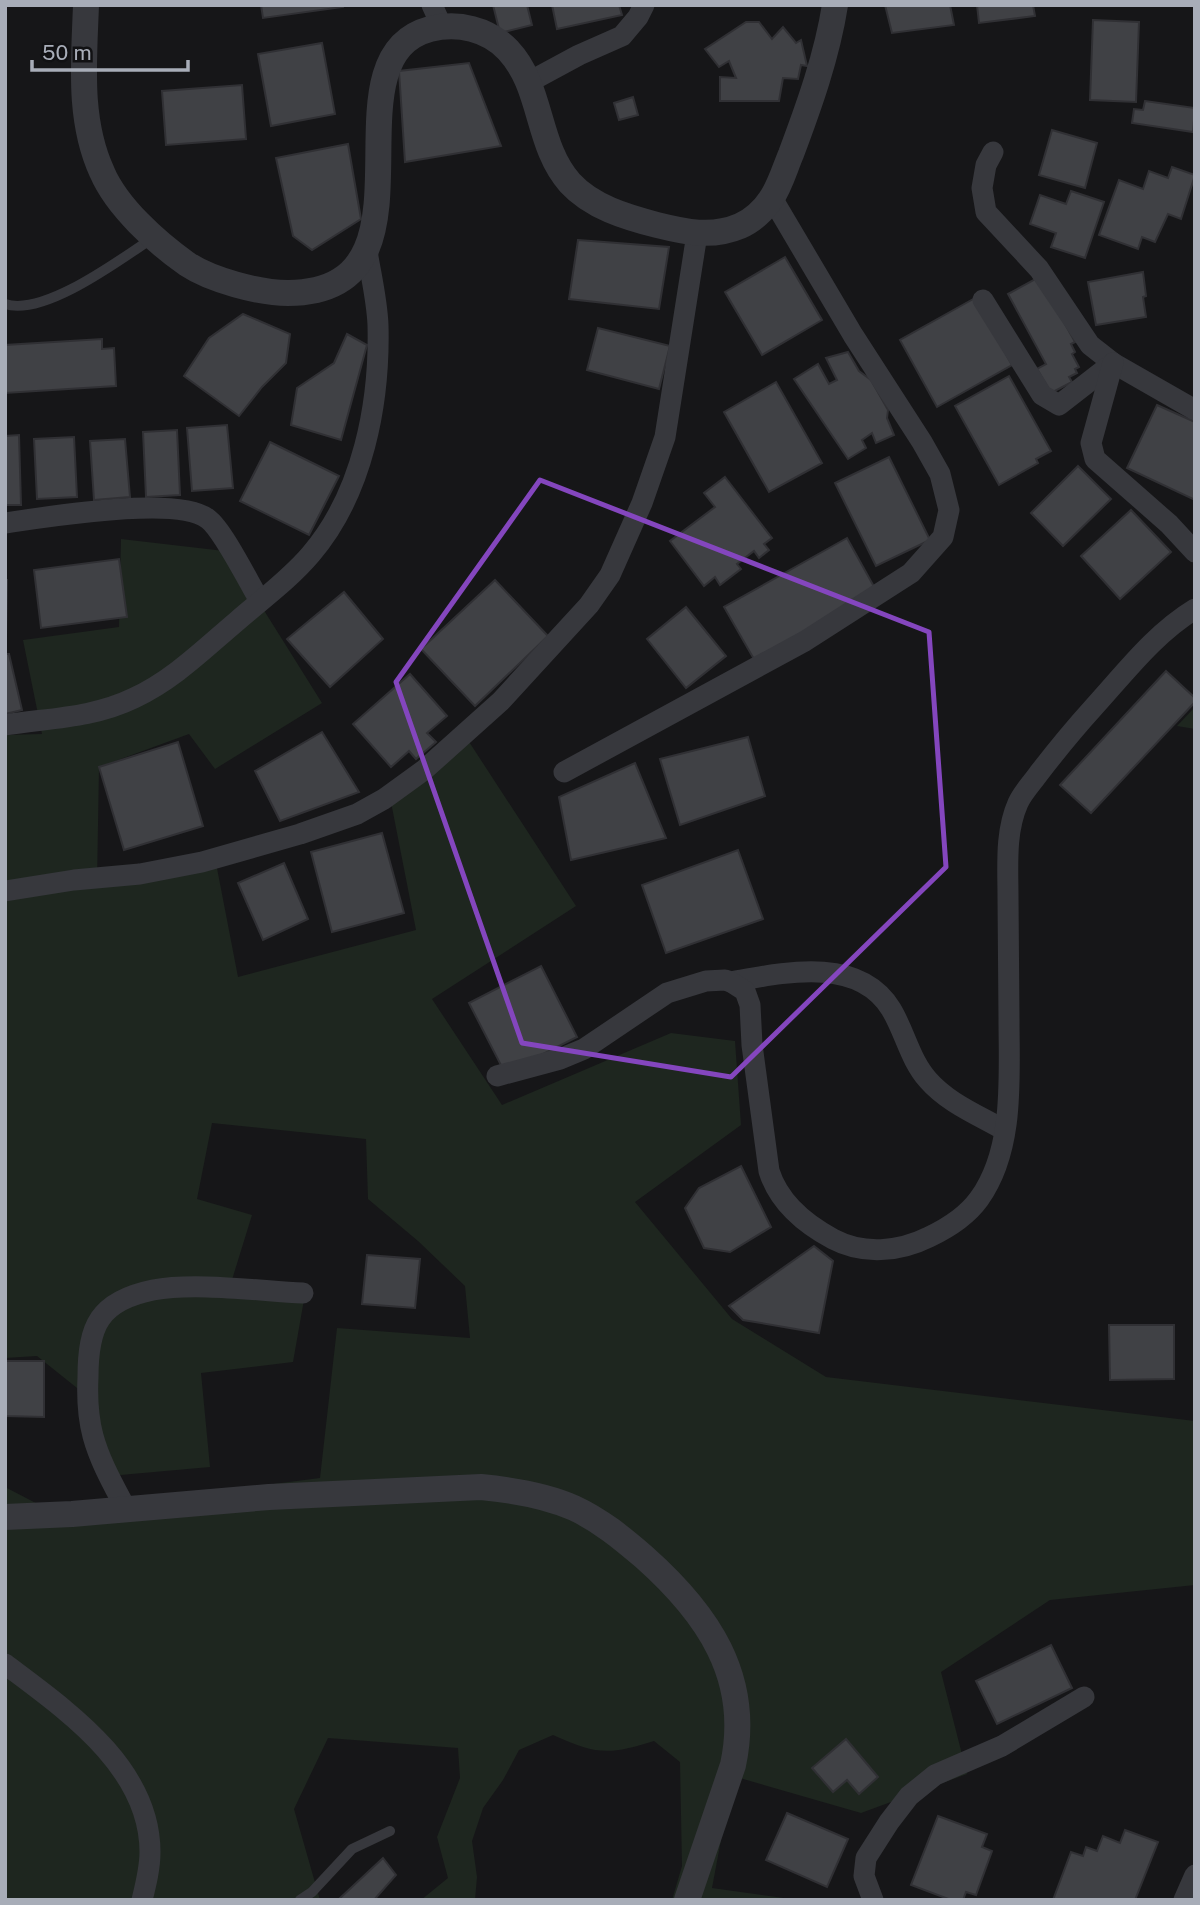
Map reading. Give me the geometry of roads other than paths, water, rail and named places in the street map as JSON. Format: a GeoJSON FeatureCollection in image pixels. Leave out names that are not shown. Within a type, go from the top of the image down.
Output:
{"type":"FeatureCollection","features":[{"type":"Feature","properties":{"kind":"street"},"geometry":{"type":"LineString","coordinates":[[86,5],[83,91],[96,159],[111,188],[139,223],[166,249],[196,270],[250,288],[279,293],[303,293],[337,281],[367,251],[373,235],[376,208],[381,92],[398,50],[413,37],[427,30],[437,16],[480,31],[508,50],[529,82],[547,142],[565,177],[581,194],[625,217],[697,234],[723,232],[743,225],[759,213],[772,198],[804,119],[824,56],[835,5]]}},
{"type":"Feature","properties":{"kind":"street"},"geometry":{"type":"LineString","coordinates":[[529,82],[622,36],[644,5]]}},
{"type":"Feature","properties":{"kind":"street"},"geometry":{"type":"LineString","coordinates":[[993,152],[986,165],[982,188],[986,212],[1039,269],[1090,345],[1113,363],[1195,410]]}},
{"type":"Feature","properties":{"kind":"street"},"geometry":{"type":"LineString","coordinates":[[564,772],[805,641],[911,573],[943,537],[950,510],[940,474],[852,335],[772,198]]}},
{"type":"Feature","properties":{"kind":"street"},"geometry":{"type":"LineString","coordinates":[[5,891],[74,880],[140,874],[202,862],[300,834],[357,814],[384,799],[424,770],[501,701],[589,605],[610,575],[642,503],[665,437],[697,234]]}},
{"type":"Feature","properties":{"kind":"street"},"geometry":{"type":"LineString","coordinates":[[5,725],[86,715],[134,699],[192,661],[295,571],[312,552],[328,530],[355,475],[368,435],[378,363],[378,324],[367,251]]}},
{"type":"Feature","properties":{"kind":"street"},"geometry":{"type":"LineString","coordinates":[[984,300],[1042,395],[1052,403],[1059,405],[1068,400],[1113,363]]}},
{"type":"Feature","properties":{"kind":"street"},"geometry":{"type":"LineString","coordinates":[[1113,363],[1091,443],[1092,454],[1108,472],[1169,524],[1195,552]]}},
{"type":"Feature","properties":{"kind":"street"},"geometry":{"type":"LineString","coordinates":[[5,523],[125,508],[186,510],[207,518],[217,528],[260,601]]}},
{"type":"Feature","properties":{"kind":"street"},"geometry":{"type":"LineString","coordinates":[[498,1076],[560,1059],[584,1049],[667,993],[706,981],[732,982],[745,991],[750,1005],[752,1045],[772,1180],[799,1217],[835,1240],[875,1251],[898,1249],[945,1230],[965,1215],[979,1199],[992,1173],[1010,1100],[1008,844],[1019,800],[1060,745],[1160,634],[1195,609]]}},
{"type":"Feature","properties":{"kind":"street"},"geometry":{"type":"LineString","coordinates":[[732,982],[808,971],[863,983],[883,997],[916,1063],[936,1089],[945,1098],[1004,1130]]}},
{"type":"Feature","properties":{"kind":"street"},"geometry":{"type":"LineString","coordinates":[[126,1509],[97,1448],[90,1419],[87,1393],[88,1346],[94,1326],[110,1308],[130,1297],[167,1289],[303,1293]]}},
{"type":"Feature","properties":{"kind":"street"},"geometry":{"type":"LineString","coordinates":[[5,1517],[269,1497],[481,1487],[547,1498],[594,1518],[624,1539],[690,1603],[708,1627],[722,1654],[737,1698],[737,1745],[733,1765],[687,1900]]}},
{"type":"Feature","properties":{"kind":"street"},"geometry":{"type":"LineString","coordinates":[[5,1664],[78,1721],[108,1754],[131,1786],[144,1817],[150,1851],[142,1900]]}},
{"type":"Feature","properties":{"kind":"street"},"geometry":{"type":"LineString","coordinates":[[873,1900],[864,1876],[866,1858],[899,1807],[918,1787],[935,1775],[1002,1746],[1084,1697]]}},
{"type":"Feature","properties":{"kind":"street"},"geometry":{"type":"LineString","coordinates":[[1184,1900],[1195,1875]]}},
{"type":"Feature","properties":{"kind":"lane"},"geometry":{"type":"LineString","coordinates":[[5,304],[14,307],[33,304],[62,295],[154,237]]}},
{"type":"Feature","properties":{"kind":"lane"},"geometry":{"type":"LineString","coordinates":[[300,1900],[312,1892],[352,1849],[390,1831]]}}]}
